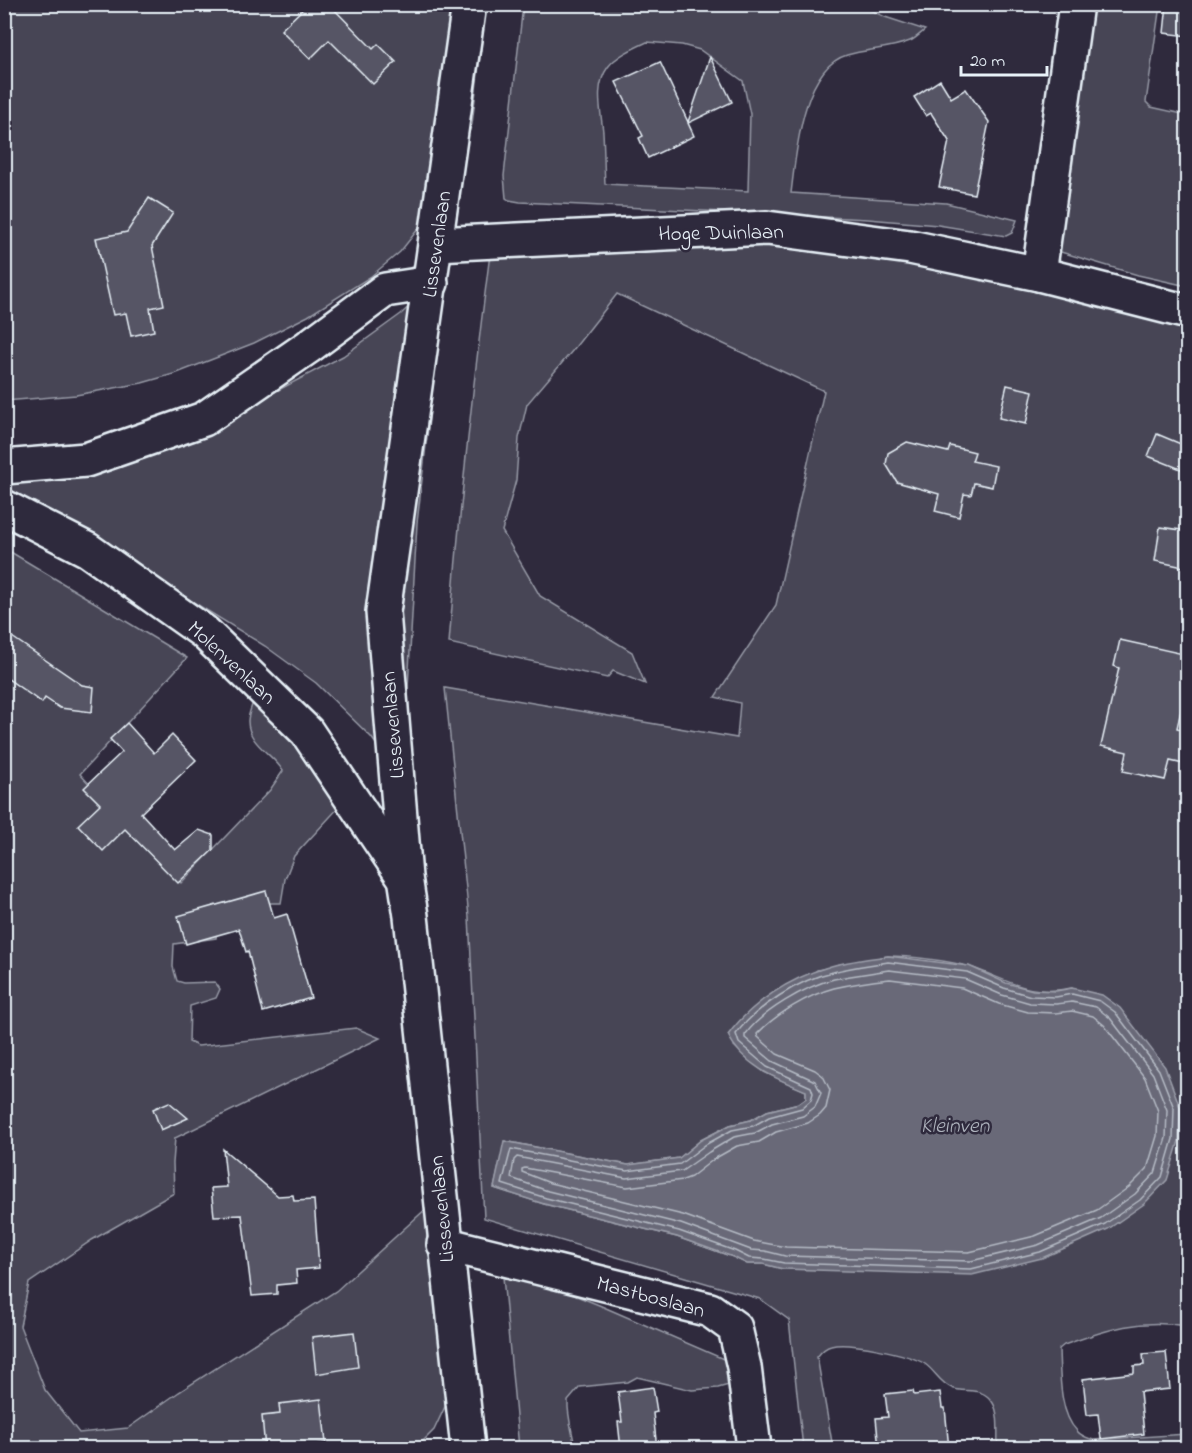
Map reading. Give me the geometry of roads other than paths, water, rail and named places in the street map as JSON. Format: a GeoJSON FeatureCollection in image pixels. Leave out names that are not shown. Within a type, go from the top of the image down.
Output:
{"type":"FeatureCollection","features":[{"type":"Feature","properties":{"kind":"street","name":"Lissevenlaan"},"geometry":{"type":"LineString","coordinates":[[468,1449],[405,877],[383,612],[469,4]]}},
{"type":"Feature","properties":{"kind":"street"},"geometry":{"type":"LineString","coordinates":[[1039,274],[1076,4]]}},
{"type":"Feature","properties":{"kind":"street","name":"Hoge Duinlaan"},"geometry":{"type":"LineString","coordinates":[[436,244],[767,228],[910,248],[1039,274],[1188,312]]}},
{"type":"Feature","properties":{"kind":"street"},"geometry":{"type":"LineString","coordinates":[[4,467],[86,460],[204,419],[385,290],[430,283]]}},
{"type":"Feature","properties":{"kind":"street","name":"Molenvenlaan"},"geometry":{"type":"LineString","coordinates":[[4,507],[88,550],[204,632],[307,732],[405,877]]}},
{"type":"Feature","properties":{"kind":"street","name":"Mastboslaan"},"geometry":{"type":"LineString","coordinates":[[444,1244],[711,1310],[735,1328],[744,1367],[754,1449]]}},
{"type":"Feature","properties":{"kind":"water","name":"Kleinven"},"geometry":{"type":"Polygon","coordinates":[[[888,956],[969,966],[1006,983],[1033,990],[1056,991],[1072,988],[1102,995],[1120,1008],[1165,1067],[1180,1107],[1179,1141],[1167,1180],[1144,1204],[1108,1229],[1042,1258],[972,1275],[783,1269],[763,1264],[747,1264],[677,1237],[544,1204],[494,1188],[504,1141],[628,1165],[679,1158],[701,1140],[730,1125],[751,1120],[767,1111],[799,1103],[806,1098],[806,1091],[773,1076],[752,1063],[734,1046],[728,1035],[737,1023],[760,1002],[800,978],[835,965],[888,956]]]}}]}
